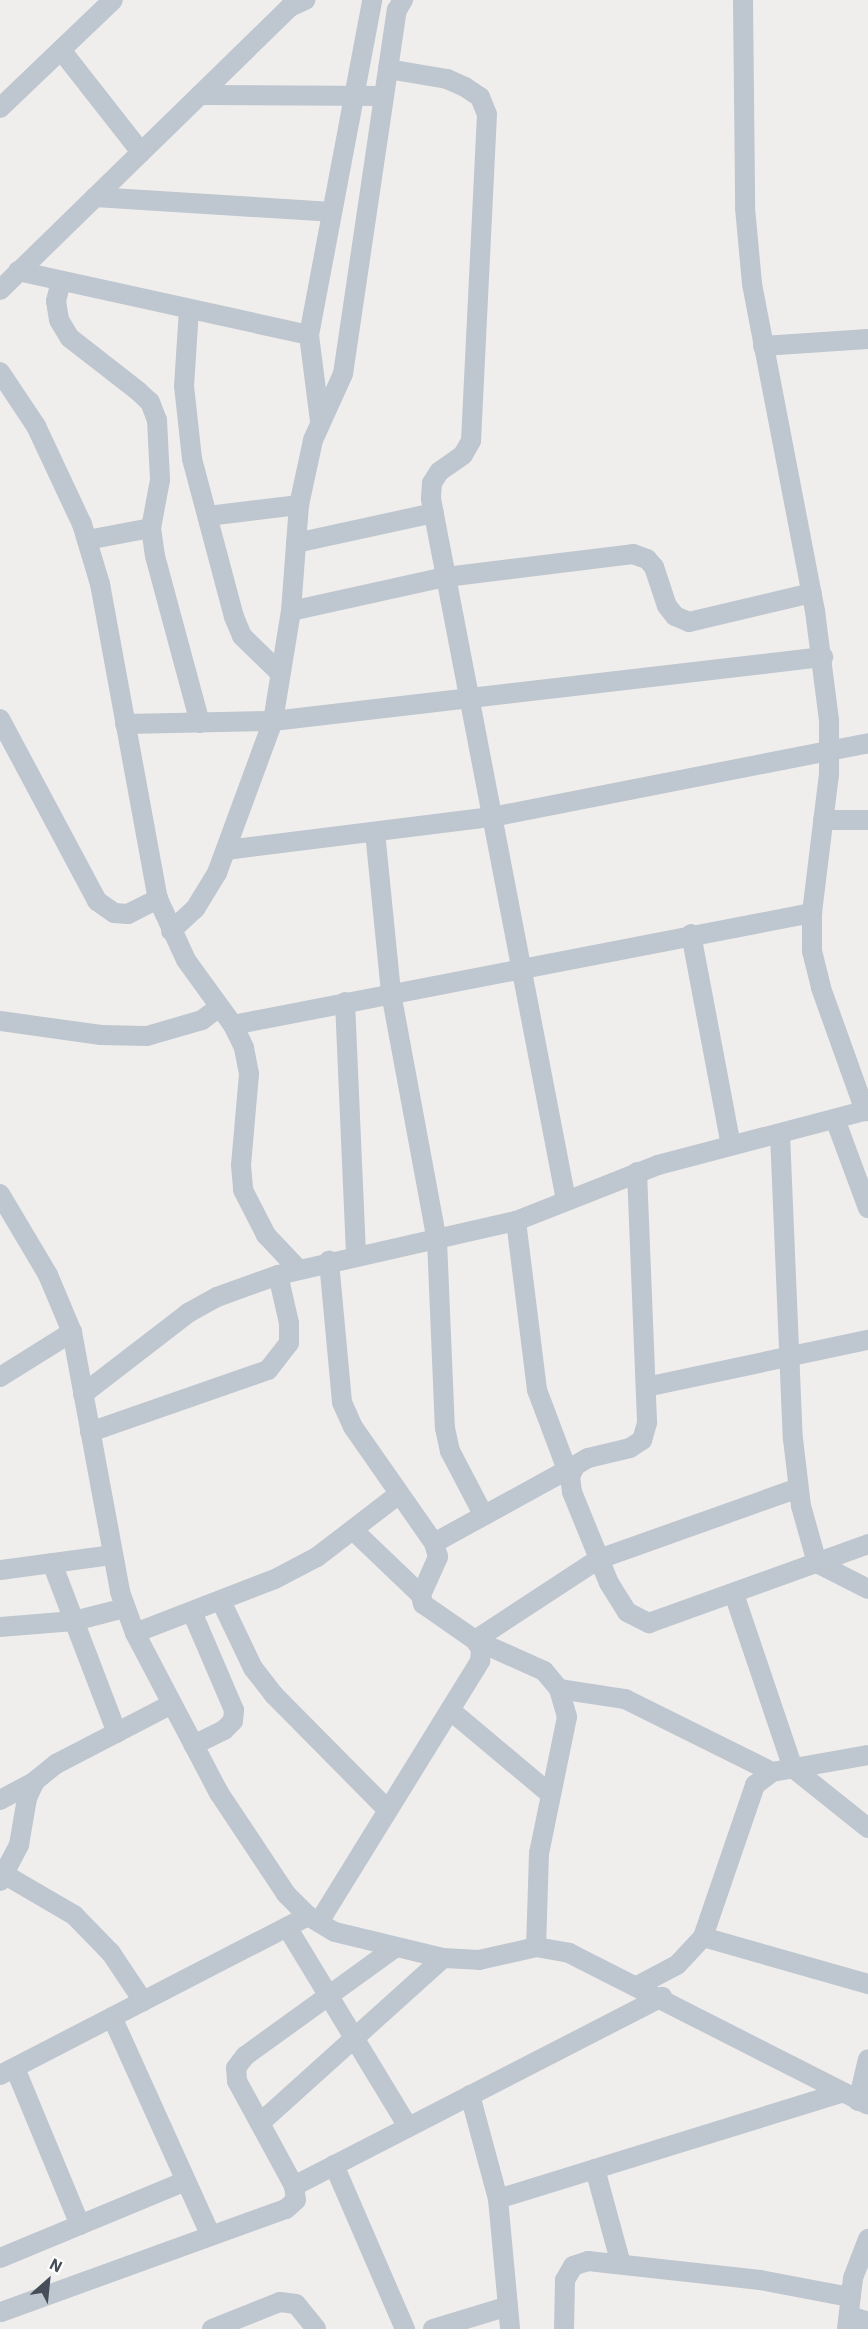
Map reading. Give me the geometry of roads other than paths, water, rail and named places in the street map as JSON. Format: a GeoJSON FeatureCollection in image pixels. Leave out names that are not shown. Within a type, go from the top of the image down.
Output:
{"type":"FeatureCollection","features":[{"type":"Feature","properties":{"kind":"street"},"geometry":{"type":"LineString","coordinates":[[0,108],[113,0]]}},
{"type":"Feature","properties":{"kind":"street"},"geometry":{"type":"LineString","coordinates":[[0,289],[290,7],[305,0]]}},
{"type":"Feature","properties":{"kind":"street"},"geometry":{"type":"LineString","coordinates":[[320,421],[309,335],[372,0]]}},
{"type":"Feature","properties":{"kind":"street"},"geometry":{"type":"LineString","coordinates":[[171,931],[195,909],[226,850],[273,721],[291,610],[300,505],[320,421],[343,374],[397,10],[403,0]]}},
{"type":"Feature","properties":{"kind":"street"},"geometry":{"type":"LineString","coordinates":[[83,1394],[188,1313],[278,1275],[329,1261],[437,1240],[516,1221],[638,1172],[730,1145],[867,1111],[821,988],[812,951],[812,913],[829,750],[823,657],[752,284],[745,208],[743,0]]}},
{"type":"Feature","properties":{"kind":"street"},"geometry":{"type":"LineString","coordinates":[[61,50],[141,152]]}},
{"type":"Feature","properties":{"kind":"street"},"geometry":{"type":"LineString","coordinates":[[388,69],[447,79],[465,87],[480,97],[487,114],[471,441],[463,455],[439,472],[432,483],[434,513],[566,1200]]}},
{"type":"Feature","properties":{"kind":"street"},"geometry":{"type":"LineString","coordinates":[[200,95],[354,98],[384,96]]}},
{"type":"Feature","properties":{"kind":"street"},"geometry":{"type":"LineString","coordinates":[[95,196],[332,212]]}},
{"type":"Feature","properties":{"kind":"street"},"geometry":{"type":"LineString","coordinates":[[18,271],[309,335]]}},
{"type":"Feature","properties":{"kind":"street"},"geometry":{"type":"LineString","coordinates":[[61,280],[56,301],[59,320],[70,338],[150,402],[157,420],[160,480],[151,528],[155,556],[200,723]]}},
{"type":"Feature","properties":{"kind":"street"},"geometry":{"type":"LineString","coordinates":[[189,309],[185,422],[208,516],[242,636],[281,674]]}},
{"type":"Feature","properties":{"kind":"street"},"geometry":{"type":"LineString","coordinates":[[763,346],[868,339]]}},
{"type":"Feature","properties":{"kind":"street"},"geometry":{"type":"LineString","coordinates":[[0,372],[36,426],[62,475],[87,540],[100,584],[158,900],[186,960],[233,1025],[244,1048],[249,1074],[241,1165],[243,1190],[266,1235],[298,1269]]}},
{"type":"Feature","properties":{"kind":"street"},"geometry":{"type":"LineString","coordinates":[[208,516],[300,505]]}},
{"type":"Feature","properties":{"kind":"street"},"geometry":{"type":"LineString","coordinates":[[296,543],[434,513]]}},
{"type":"Feature","properties":{"kind":"street"},"geometry":{"type":"LineString","coordinates":[[87,540],[151,528]]}},
{"type":"Feature","properties":{"kind":"street"},"geometry":{"type":"LineString","coordinates":[[291,610],[446,577],[633,554],[647,559],[654,567],[667,606],[675,616],[689,622],[812,593]]}},
{"type":"Feature","properties":{"kind":"street"},"geometry":{"type":"LineString","coordinates":[[125,724],[273,721],[823,657]]}},
{"type":"Feature","properties":{"kind":"street"},"geometry":{"type":"LineString","coordinates":[[0,719],[7,742],[97,901],[114,913],[128,914],[158,900]]}},
{"type":"Feature","properties":{"kind":"street"},"geometry":{"type":"LineString","coordinates":[[226,850],[492,817],[868,743]]}},
{"type":"Feature","properties":{"kind":"street"},"geometry":{"type":"LineString","coordinates":[[823,820],[868,820]]}},
{"type":"Feature","properties":{"kind":"street"},"geometry":{"type":"LineString","coordinates":[[375,832],[391,993],[437,1240],[445,1428],[450,1451],[484,1516]]}},
{"type":"Feature","properties":{"kind":"street"},"geometry":{"type":"LineString","coordinates":[[233,1025],[521,966],[812,913]]}},
{"type":"Feature","properties":{"kind":"street"},"geometry":{"type":"LineString","coordinates":[[691,934],[730,1145]]}},
{"type":"Feature","properties":{"kind":"street"},"geometry":{"type":"LineString","coordinates":[[345,1002],[356,1256]]}},
{"type":"Feature","properties":{"kind":"street"},"geometry":{"type":"LineString","coordinates":[[0,1022],[101,1035],[147,1036],[202,1020],[219,1006]]}},
{"type":"Feature","properties":{"kind":"street"},"geometry":{"type":"LineString","coordinates":[[836,1119],[868,1208]]}},
{"type":"Feature","properties":{"kind":"street"},"geometry":{"type":"LineString","coordinates":[[780,1134],[789,1357],[798,1488],[817,1563],[868,1589]]}},
{"type":"Feature","properties":{"kind":"street"},"geometry":{"type":"LineString","coordinates":[[434,1543],[571,1468],[630,1448],[642,1440],[647,1423],[638,1172]]}},
{"type":"Feature","properties":{"kind":"street"},"geometry":{"type":"LineString","coordinates":[[0,1194],[48,1275],[72,1332],[113,1555],[125,1608],[135,1633],[170,1704],[262,1862],[313,1919],[334,1932],[443,1958],[479,1960],[536,1947],[569,1953],[639,1985],[856,2100]]}},
{"type":"Feature","properties":{"kind":"street"},"geometry":{"type":"LineString","coordinates":[[516,1221],[537,1390],[571,1468],[572,1492],[599,1558],[627,1612],[649,1623],[868,1545]]}},
{"type":"Feature","properties":{"kind":"street"},"geometry":{"type":"LineString","coordinates":[[329,1261],[342,1401],[353,1427],[434,1543],[438,1557],[435,1570],[421,1595]]}},
{"type":"Feature","properties":{"kind":"street"},"geometry":{"type":"LineString","coordinates":[[90,1432],[268,1370],[289,1343],[289,1323],[278,1275]]}},
{"type":"Feature","properties":{"kind":"street"},"geometry":{"type":"LineString","coordinates":[[0,1377],[72,1332]]}},
{"type":"Feature","properties":{"kind":"street"},"geometry":{"type":"LineString","coordinates":[[646,1387],[868,1340]]}},
{"type":"Feature","properties":{"kind":"street"},"geometry":{"type":"LineString","coordinates":[[475,1640],[599,1558],[798,1488]]}},
{"type":"Feature","properties":{"kind":"street"},"geometry":{"type":"LineString","coordinates":[[135,1633],[222,1601],[317,1557],[399,1494]]}},
{"type":"Feature","properties":{"kind":"street"},"geometry":{"type":"LineString","coordinates":[[354,1530],[421,1595],[423,1604],[475,1640],[544,1671],[559,1689],[567,1717],[549,1793],[539,1853],[536,1947]]}},
{"type":"Feature","properties":{"kind":"street"},"geometry":{"type":"LineString","coordinates":[[0,1570],[113,1555]]}},
{"type":"Feature","properties":{"kind":"street"},"geometry":{"type":"LineString","coordinates":[[52,1563],[117,1733]]}},
{"type":"Feature","properties":{"kind":"street"},"geometry":{"type":"LineString","coordinates":[[734,1593],[793,1768],[868,1828]]}},
{"type":"Feature","properties":{"kind":"street"},"geometry":{"type":"LineString","coordinates":[[222,1601],[253,1668],[274,1695],[388,1810]]}},
{"type":"Feature","properties":{"kind":"street"},"geometry":{"type":"LineString","coordinates":[[0,1627],[74,1621],[125,1608]]}},
{"type":"Feature","properties":{"kind":"street"},"geometry":{"type":"LineString","coordinates":[[192,1612],[234,1710],[233,1721],[224,1730],[193,1745]]}},
{"type":"Feature","properties":{"kind":"street"},"geometry":{"type":"LineString","coordinates":[[80,2225],[7,2071],[287,1927],[313,1919],[388,1810],[480,1661],[481,1649],[475,1640]]}},
{"type":"Feature","properties":{"kind":"street"},"geometry":{"type":"LineString","coordinates":[[559,1689],[625,1699],[771,1772]]}},
{"type":"Feature","properties":{"kind":"street"},"geometry":{"type":"LineString","coordinates":[[0,1800],[36,1780],[56,1764],[170,1704]]}},
{"type":"Feature","properties":{"kind":"street"},"geometry":{"type":"LineString","coordinates":[[450,1710],[549,1793]]}},
{"type":"Feature","properties":{"kind":"street"},"geometry":{"type":"LineString","coordinates":[[639,1985],[677,1965],[704,1937],[746,1802],[755,1785],[771,1772],[868,1755]]}},
{"type":"Feature","properties":{"kind":"street"},"geometry":{"type":"LineString","coordinates":[[36,1780],[27,1798],[20,1845],[2,1875],[74,1915],[90,1930],[143,2001]]}},
{"type":"Feature","properties":{"kind":"street"},"geometry":{"type":"LineString","coordinates":[[287,1927],[408,2127]]}},
{"type":"Feature","properties":{"kind":"street"},"geometry":{"type":"LineString","coordinates":[[704,1937],[868,1984]]}},
{"type":"Feature","properties":{"kind":"street"},"geometry":{"type":"LineString","coordinates":[[3,2316],[286,2209],[296,2200],[294,2186],[237,2081],[236,2068],[245,2056],[396,1947]]}},
{"type":"Feature","properties":{"kind":"street"},"geometry":{"type":"LineString","coordinates":[[260,2123],[355,2040],[443,1958]]}},
{"type":"Feature","properties":{"kind":"street"},"geometry":{"type":"LineString","coordinates":[[294,2186],[662,1997]]}},
{"type":"Feature","properties":{"kind":"street"},"geometry":{"type":"LineString","coordinates":[[112,2017],[211,2236]]}},
{"type":"Feature","properties":{"kind":"street"},"geometry":{"type":"LineString","coordinates":[[856,2100],[868,2059]]}},
{"type":"Feature","properties":{"kind":"street"},"geometry":{"type":"LineString","coordinates":[[470,2095],[498,2199],[510,2329]]}},
{"type":"Feature","properties":{"kind":"street"},"geometry":{"type":"LineString","coordinates":[[498,2199],[595,2169],[856,2100]]}},
{"type":"Feature","properties":{"kind":"street"},"geometry":{"type":"LineString","coordinates":[[334,2165],[405,2329]]}},
{"type":"Feature","properties":{"kind":"street"},"geometry":{"type":"LineString","coordinates":[[595,2169],[621,2264]]}},
{"type":"Feature","properties":{"kind":"street"},"geometry":{"type":"LineString","coordinates":[[0,2258],[186,2181]]}},
{"type":"Feature","properties":{"kind":"street"},"geometry":{"type":"LineString","coordinates":[[564,2329],[565,2280],[573,2266],[588,2261],[760,2280],[854,2316],[868,2239]]}},
{"type":"Feature","properties":{"kind":"street"},"geometry":{"type":"LineString","coordinates":[[212,2329],[280,2302],[296,2304],[316,2329]]}},
{"type":"Feature","properties":{"kind":"street"},"geometry":{"type":"LineString","coordinates":[[433,2329],[508,2306]]}}]}
